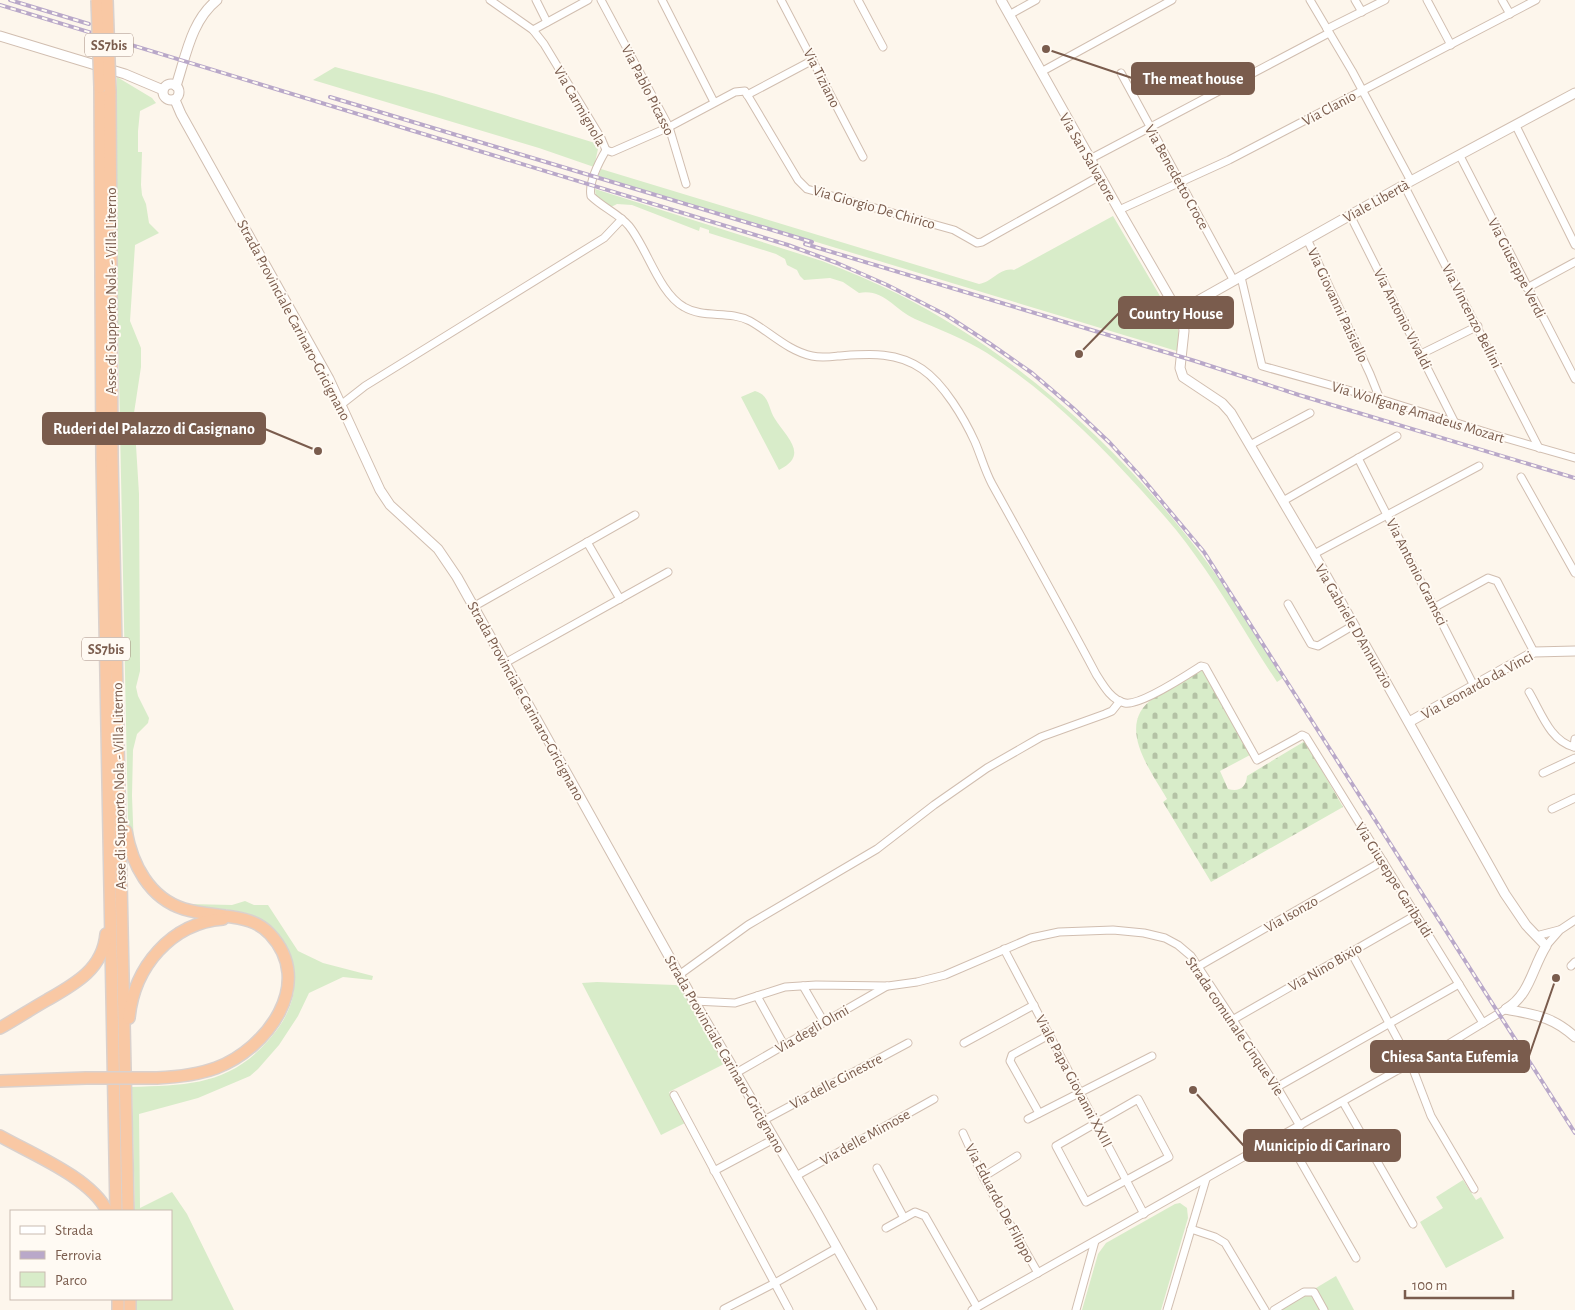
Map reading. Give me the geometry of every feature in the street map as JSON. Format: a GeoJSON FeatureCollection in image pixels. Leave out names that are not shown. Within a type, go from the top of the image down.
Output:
{"type":"FeatureCollection","features":[{"type":"Feature","properties":{"kind":"highway","name":"Asse di Supporto Nola - Villa Literno"},"geometry":{"type":"LineString","coordinates":[[97,0],[105,89],[128,1210]]}},
{"type":"Feature","properties":{"kind":"highway","name":"Asse di Supporto Nola - Villa Literno"},"geometry":{"type":"LineString","coordinates":[[107,0],[102,470],[116,1210]]}},
{"type":"Feature","properties":{"kind":"highway"},"geometry":{"type":"LineString","coordinates":[[1,1081],[157,1078],[185,1076],[218,1067],[251,1047],[278,1016],[285,1001],[289,985],[288,969],[284,954],[268,932],[259,925],[240,918],[184,909],[168,902],[146,882],[137,868],[129,849],[120,795]]}},
{"type":"Feature","properties":{"kind":"highway"},"geometry":{"type":"LineString","coordinates":[[0,1028],[85,976],[100,956],[105,944],[107,930],[110,852]]}},
{"type":"Feature","properties":{"kind":"highway"},"geometry":{"type":"LineString","coordinates":[[125,1062],[130,1009],[145,966],[159,949],[189,928],[204,921],[240,918]]}},
{"type":"Feature","properties":{"kind":"highway"},"geometry":{"type":"LineString","coordinates":[[0,1136],[76,1178],[96,1193],[106,1210]]}},
{"type":"Feature","properties":{"kind":"street"},"geometry":{"type":"LineString","coordinates":[[163,90],[167,100],[175,100],[179,93],[176,86],[194,30],[202,15],[218,0]]}},
{"type":"Feature","properties":{"kind":"street","name":"Via Carmignola"},"geometry":{"type":"LineString","coordinates":[[490,0],[533,30],[544,44],[606,150],[595,172],[590,192],[593,198],[622,219],[634,234],[668,292],[681,306],[700,314],[744,318],[802,354],[823,357],[872,354],[889,355],[907,360],[924,370],[945,393],[964,422],[991,481],[1096,674],[1107,690],[1120,701]]}},
{"type":"Feature","properties":{"kind":"street"},"geometry":{"type":"LineString","coordinates":[[536,0],[548,22]]}},
{"type":"Feature","properties":{"kind":"street"},"geometry":{"type":"LineString","coordinates":[[533,30],[588,0]]}},
{"type":"Feature","properties":{"kind":"street","name":"Via Pablo Picasso"},"geometry":{"type":"LineString","coordinates":[[601,0],[669,127],[686,184]]}},
{"type":"Feature","properties":{"kind":"street"},"geometry":{"type":"LineString","coordinates":[[662,0],[714,102]]}},
{"type":"Feature","properties":{"kind":"street","name":"Via Tiziano"},"geometry":{"type":"LineString","coordinates":[[782,0],[863,157]]}},
{"type":"Feature","properties":{"kind":"street"},"geometry":{"type":"LineString","coordinates":[[858,0],[883,47]]}},
{"type":"Feature","properties":{"kind":"street","name":"Via San Salvatore"},"geometry":{"type":"LineString","coordinates":[[1001,0],[1040,72],[1178,312]]}},
{"type":"Feature","properties":{"kind":"street"},"geometry":{"type":"LineString","coordinates":[[1009,15],[1036,0]]}},
{"type":"Feature","properties":{"kind":"street"},"geometry":{"type":"LineString","coordinates":[[1040,72],[1172,0]]}},
{"type":"Feature","properties":{"kind":"street","name":"Via Vincenzo Bellini"},"geometry":{"type":"LineString","coordinates":[[1310,0],[1362,91],[1540,448]]}},
{"type":"Feature","properties":{"kind":"street"},"geometry":{"type":"LineString","coordinates":[[1355,0],[1362,12]]}},
{"type":"Feature","properties":{"kind":"street"},"geometry":{"type":"LineString","coordinates":[[1090,159],[1385,0]]}},
{"type":"Feature","properties":{"kind":"street"},"geometry":{"type":"LineString","coordinates":[[1427,0],[1451,45]]}},
{"type":"Feature","properties":{"kind":"street"},"geometry":{"type":"LineString","coordinates":[[1502,0],[1510,14]]}},
{"type":"Feature","properties":{"kind":"street","name":"Via Clanio"},"geometry":{"type":"LineString","coordinates":[[1119,210],[1229,160],[1536,0]]}},
{"type":"Feature","properties":{"kind":"street"},"geometry":{"type":"LineString","coordinates":[[0,36],[125,74],[163,90]]}},
{"type":"Feature","properties":{"kind":"street"},"geometry":{"type":"LineString","coordinates":[[606,150],[612,152],[669,127],[735,92],[745,91],[747,95],[813,60]]}},
{"type":"Feature","properties":{"kind":"street","name":"Via Benedetto Croce"},"geometry":{"type":"LineString","coordinates":[[1120,73],[1180,183],[1238,279],[1262,366]]}},
{"type":"Feature","properties":{"kind":"street"},"geometry":{"type":"LineString","coordinates":[[163,90],[169,85],[176,86]]}},
{"type":"Feature","properties":{"kind":"street","name":"Viale Libertà"},"geometry":{"type":"LineString","coordinates":[[1178,312],[1407,183],[1575,93]]}},
{"type":"Feature","properties":{"kind":"street","name":"Via Giorgio De Chirico"},"geometry":{"type":"LineString","coordinates":[[747,95],[798,180],[807,188],[954,230],[977,243],[982,242],[1100,176]]}},
{"type":"Feature","properties":{"kind":"street","name":"Strada Provinciale Carinaro-Gricignano"},"geometry":{"type":"LineString","coordinates":[[175,100],[181,114],[329,379],[380,490],[390,506],[438,549],[457,577],[694,1002],[764,1120],[872,1310]]}},
{"type":"Feature","properties":{"kind":"street"},"geometry":{"type":"LineString","coordinates":[[1516,126],[1575,246]]}},
{"type":"Feature","properties":{"kind":"street","name":"Via Giuseppe Verdi"},"geometry":{"type":"LineString","coordinates":[[1460,156],[1575,379]]}},
{"type":"Feature","properties":{"kind":"street","name":"Via Antonio Vivaldi"},"geometry":{"type":"LineString","coordinates":[[1350,215],[1455,423]]}},
{"type":"Feature","properties":{"kind":"street"},"geometry":{"type":"LineString","coordinates":[[342,404],[365,386],[604,238],[622,219]]}},
{"type":"Feature","properties":{"kind":"street","name":"Via Giovanni Paisiello"},"geometry":{"type":"LineString","coordinates":[[1307,239],[1380,399]]}},
{"type":"Feature","properties":{"kind":"street"},"geometry":{"type":"LineString","coordinates":[[1528,288],[1575,262]]}},
{"type":"Feature","properties":{"kind":"street","name":"Via Gabriele D'Annunzio"},"geometry":{"type":"LineString","coordinates":[[1178,312],[1183,321],[1184,331],[1180,368],[1183,377],[1222,403],[1231,413],[1314,554],[1505,894],[1536,936],[1546,946]]}},
{"type":"Feature","properties":{"kind":"street"},"geometry":{"type":"LineString","coordinates":[[1421,354],[1478,326]]}},
{"type":"Feature","properties":{"kind":"street","name":"Via Wolfgang Amadeus Mozart"},"geometry":{"type":"LineString","coordinates":[[1262,366],[1380,399],[1575,458]]}},
{"type":"Feature","properties":{"kind":"street"},"geometry":{"type":"LineString","coordinates":[[1250,445],[1310,413]]}},
{"type":"Feature","properties":{"kind":"street"},"geometry":{"type":"LineString","coordinates":[[1283,501],[1397,436]]}},
{"type":"Feature","properties":{"kind":"street","name":"Via Antonio Gramsci"},"geometry":{"type":"LineString","coordinates":[[1358,458],[1474,686]]}},
{"type":"Feature","properties":{"kind":"street"},"geometry":{"type":"LineString","coordinates":[[1314,554],[1479,466]]}},
{"type":"Feature","properties":{"kind":"street"},"geometry":{"type":"LineString","coordinates":[[1521,477],[1575,573]]}},
{"type":"Feature","properties":{"kind":"street"},"geometry":{"type":"LineString","coordinates":[[473,607],[635,515]]}},
{"type":"Feature","properties":{"kind":"street"},"geometry":{"type":"LineString","coordinates":[[587,542],[620,599]]}},
{"type":"Feature","properties":{"kind":"street"},"geometry":{"type":"LineString","coordinates":[[504,663],[668,572]]}},
{"type":"Feature","properties":{"kind":"street"},"geometry":{"type":"LineString","coordinates":[[1435,607],[1488,578],[1498,581],[1534,652]]}},
{"type":"Feature","properties":{"kind":"street"},"geometry":{"type":"LineString","coordinates":[[1288,604],[1311,644],[1318,646],[1354,625]]}},
{"type":"Feature","properties":{"kind":"street","name":"Via Leonardo da Vinci"},"geometry":{"type":"LineString","coordinates":[[1409,722],[1534,652],[1575,651]]}},
{"type":"Feature","properties":{"kind":"street","name":"Via Giuseppe Garibaldi"},"geometry":{"type":"LineString","coordinates":[[1120,701],[1131,704],[1146,698],[1202,666],[1205,667],[1257,760],[1302,735],[1306,736],[1482,1024]]}},
{"type":"Feature","properties":{"kind":"street"},"geometry":{"type":"LineString","coordinates":[[1529,692],[1554,735],[1566,745],[1574,748],[1575,739]]}},
{"type":"Feature","properties":{"kind":"street"},"geometry":{"type":"LineString","coordinates":[[679,975],[755,920],[877,849],[987,768],[1041,737],[1112,711],[1120,701]]}},
{"type":"Feature","properties":{"kind":"street"},"geometry":{"type":"LineString","coordinates":[[1543,773],[1575,758]]}},
{"type":"Feature","properties":{"kind":"street"},"geometry":{"type":"LineString","coordinates":[[1552,809],[1575,798]]}},
{"type":"Feature","properties":{"kind":"street","name":"Via Isonzo"},"geometry":{"type":"LineString","coordinates":[[1199,966],[1383,861]]}},
{"type":"Feature","properties":{"kind":"street","name":"Via Nino Bixio"},"geometry":{"type":"LineString","coordinates":[[1234,1019],[1416,915]]}},
{"type":"Feature","properties":{"kind":"street"},"geometry":{"type":"LineString","coordinates":[[886,1228],[915,1212],[925,1216],[975,1309],[1342,1102],[1432,1054],[1506,1010],[1525,992],[1546,946],[1560,930],[1575,920]]}},
{"type":"Feature","properties":{"kind":"street","name":"Strada comunale Cinque Vie"},"geometry":{"type":"LineString","coordinates":[[694,1002],[736,1003],[785,987],[888,986],[917,982],[945,975],[1031,938],[1060,932],[1114,930],[1144,933],[1164,938],[1178,945],[1191,956],[1234,1019],[1300,1126]]}},
{"type":"Feature","properties":{"kind":"street"},"geometry":{"type":"LineString","coordinates":[[1536,936],[1560,930]]}},
{"type":"Feature","properties":{"kind":"street","name":"Viale Papa Giovanni XXIII"},"geometry":{"type":"LineString","coordinates":[[1004,949],[1144,1214]]}},
{"type":"Feature","properties":{"kind":"street"},"geometry":{"type":"LineString","coordinates":[[1351,952],[1411,1064],[1431,1116],[1474,1189]]}},
{"type":"Feature","properties":{"kind":"street"},"geometry":{"type":"LineString","coordinates":[[1277,1087],[1458,984]]}},
{"type":"Feature","properties":{"kind":"street"},"geometry":{"type":"LineString","coordinates":[[803,986],[824,1022]]}},
{"type":"Feature","properties":{"kind":"street","name":"Via degli Olmi"},"geometry":{"type":"LineString","coordinates":[[736,1073],[888,986]]}},
{"type":"Feature","properties":{"kind":"street"},"geometry":{"type":"LineString","coordinates":[[757,996],[784,1045]]}},
{"type":"Feature","properties":{"kind":"street"},"geometry":{"type":"LineString","coordinates":[[964,1043],[1034,1005]]}},
{"type":"Feature","properties":{"kind":"street"},"geometry":{"type":"LineString","coordinates":[[1506,1010],[1547,1018],[1575,1036]]}},
{"type":"Feature","properties":{"kind":"street"},"geometry":{"type":"LineString","coordinates":[[1039,1114],[1010,1061],[1012,1055],[1049,1035]]}},
{"type":"Feature","properties":{"kind":"street","name":"Via delle Ginestre"},"geometry":{"type":"LineString","coordinates":[[764,1120],[908,1043]]}},
{"type":"Feature","properties":{"kind":"street"},"geometry":{"type":"LineString","coordinates":[[1028,1119],[1152,1056]]}},
{"type":"Feature","properties":{"kind":"street"},"geometry":{"type":"LineString","coordinates":[[674,1095],[789,1310]]}},
{"type":"Feature","properties":{"kind":"street","name":"Via delle Mimose"},"geometry":{"type":"LineString","coordinates":[[796,1176],[934,1099]]}},
{"type":"Feature","properties":{"kind":"street"},"geometry":{"type":"LineString","coordinates":[[1138,1099],[1169,1157],[1086,1202],[1056,1146],[1095,1122],[1138,1099]]}},
{"type":"Feature","properties":{"kind":"street"},"geometry":{"type":"LineString","coordinates":[[1342,1102],[1413,1224]]}},
{"type":"Feature","properties":{"kind":"street","name":"Via Eduardo De Filippo"},"geometry":{"type":"LineString","coordinates":[[962,1133],[983,1176],[1038,1273]]}},
{"type":"Feature","properties":{"kind":"street"},"geometry":{"type":"LineString","coordinates":[[1285,1134],[1356,1258]]}},
{"type":"Feature","properties":{"kind":"street"},"geometry":{"type":"LineString","coordinates":[[714,1171],[774,1139]]}},
{"type":"Feature","properties":{"kind":"street"},"geometry":{"type":"LineString","coordinates":[[983,1176],[1017,1156]]}},
{"type":"Feature","properties":{"kind":"street"},"geometry":{"type":"LineString","coordinates":[[877,1168],[904,1218]]}},
{"type":"Feature","properties":{"kind":"street"},"geometry":{"type":"LineString","coordinates":[[1167,1310],[1206,1179]]}},
{"type":"Feature","properties":{"kind":"street"},"geometry":{"type":"LineString","coordinates":[[1191,1230],[1225,1242],[1265,1310]]}},
{"type":"Feature","properties":{"kind":"street"},"geometry":{"type":"LineString","coordinates":[[1076,1310],[1095,1241]]}},
{"type":"Feature","properties":{"kind":"street"},"geometry":{"type":"LineString","coordinates":[[724,1309],[837,1248]]}},
{"type":"Feature","properties":{"kind":"street"},"geometry":{"type":"LineString","coordinates":[[1274,1310],[1304,1292],[1314,1292],[1324,1310]]}},
{"type":"Feature","properties":{"kind":"green space"},"geometry":{"type":"Polygon","coordinates":[[[335,67],[436,94],[595,143],[598,149],[594,167],[539,148],[313,80],[335,67]]]}},
{"type":"Feature","properties":{"kind":"green space"},"geometry":{"type":"Polygon","coordinates":[[[117,77],[152,98],[156,103],[140,111],[138,152],[142,152],[141,185],[149,223],[159,233],[135,245],[130,321],[141,348],[141,367],[134,413],[139,494],[140,671],[136,687],[138,696],[149,718],[148,723],[137,734],[133,750],[134,848],[148,880],[161,893],[188,904],[232,905],[245,901],[254,905],[268,905],[298,951],[323,963],[373,976],[372,980],[343,977],[309,993],[298,1016],[279,1045],[250,1076],[198,1098],[139,1114],[140,1208],[172,1192],[187,1214],[234,1310],[137,1310],[136,1300],[172,1300],[172,1210],[135,1210],[132,1087],[191,1083],[225,1073],[241,1064],[257,1052],[283,1021],[293,997],[295,980],[288,950],[269,927],[245,913],[233,910],[186,906],[165,898],[155,890],[143,875],[131,840],[128,821],[114,131],[117,77]]]}},
{"type":"Feature","properties":{"kind":"green space"},"geometry":{"type":"Polygon","coordinates":[[[601,169],[979,284],[1005,271],[1014,270],[1113,216],[1177,325],[1180,338],[1180,352],[598,176],[601,169]]]}},
{"type":"Feature","properties":{"kind":"green space"},"geometry":{"type":"Polygon","coordinates":[[[595,189],[822,261],[870,281],[940,317],[1018,369],[1090,431],[1156,499],[1212,569],[1283,678],[1277,682],[1206,571],[1156,506],[1125,472],[1069,417],[1008,367],[970,343],[915,319],[882,297],[867,292],[859,293],[843,282],[830,278],[804,280],[797,270],[787,265],[785,259],[776,254],[709,233],[709,230],[700,227],[699,231],[632,205],[617,204],[611,207],[596,197],[595,189]]]}},
{"type":"Feature","properties":{"kind":"green space"},"geometry":{"type":"Polygon","coordinates":[[[755,391],[766,399],[773,415],[793,446],[793,458],[779,470],[741,397],[755,391]]]}},
{"type":"Feature","properties":{"kind":"green space"},"geometry":{"type":"Polygon","coordinates":[[[1203,670],[1250,755],[1220,771],[1228,789],[1235,790],[1241,788],[1245,784],[1247,776],[1305,741],[1343,807],[1211,882],[1163,802],[1167,799],[1145,761],[1136,733],[1137,720],[1143,708],[1161,693],[1203,670]]]}},
{"type":"Feature","properties":{"kind":"green space"},"geometry":{"type":"Polygon","coordinates":[[[582,983],[680,986],[724,1064],[669,1092],[685,1123],[661,1135],[582,983]]]}},
{"type":"Feature","properties":{"kind":"green space"},"geometry":{"type":"Polygon","coordinates":[[[1463,1180],[1476,1200],[1481,1197],[1504,1238],[1446,1268],[1420,1222],[1443,1208],[1436,1197],[1463,1180]]]}},
{"type":"Feature","properties":{"kind":"green space"},"geometry":{"type":"Polygon","coordinates":[[[1180,1203],[1187,1208],[1188,1218],[1161,1310],[1082,1310],[1098,1254],[1106,1243],[1180,1203]]]}},
{"type":"Feature","properties":{"kind":"green space"},"geometry":{"type":"Polygon","coordinates":[[[1336,1276],[1354,1310],[1327,1310],[1316,1288],[1336,1276]]]}},
{"type":"Feature","properties":{"kind":"green space"},"geometry":{"type":"Polygon","coordinates":[[[1312,1293],[1321,1310],[1280,1310],[1306,1295],[1312,1293]]]}},
{"type":"Feature","properties":{"kind":"railway"},"geometry":{"type":"LineString","coordinates":[[10,0],[89,24]]}},
{"type":"Feature","properties":{"kind":"railway"},"geometry":{"type":"LineString","coordinates":[[0,5],[788,245],[837,263],[887,285],[946,315],[1032,373],[1110,443],[1204,552],[1575,1133]]}},
{"type":"Feature","properties":{"kind":"railway"},"geometry":{"type":"LineString","coordinates":[[330,97],[812,242]]}},
{"type":"Feature","properties":{"kind":"railway"},"geometry":{"type":"LineString","coordinates":[[805,244],[1575,478]]}},
{"type":"Feature","properties":{"kind":"place","name":"The meat house"},"geometry":{"type":"Point","coordinates":[1046,49]}},
{"type":"Feature","properties":{"kind":"place","name":"Country House"},"geometry":{"type":"Point","coordinates":[1079,354]}},
{"type":"Feature","properties":{"kind":"place","name":"Ruderi del Palazzo di Casignano"},"geometry":{"type":"Point","coordinates":[318,451]}},
{"type":"Feature","properties":{"kind":"place","name":"Chiesa Santa Eufemia"},"geometry":{"type":"Point","coordinates":[1556,978]}},
{"type":"Feature","properties":{"kind":"place","name":"Municipio di Carinaro"},"geometry":{"type":"Point","coordinates":[1193,1090]}}]}
